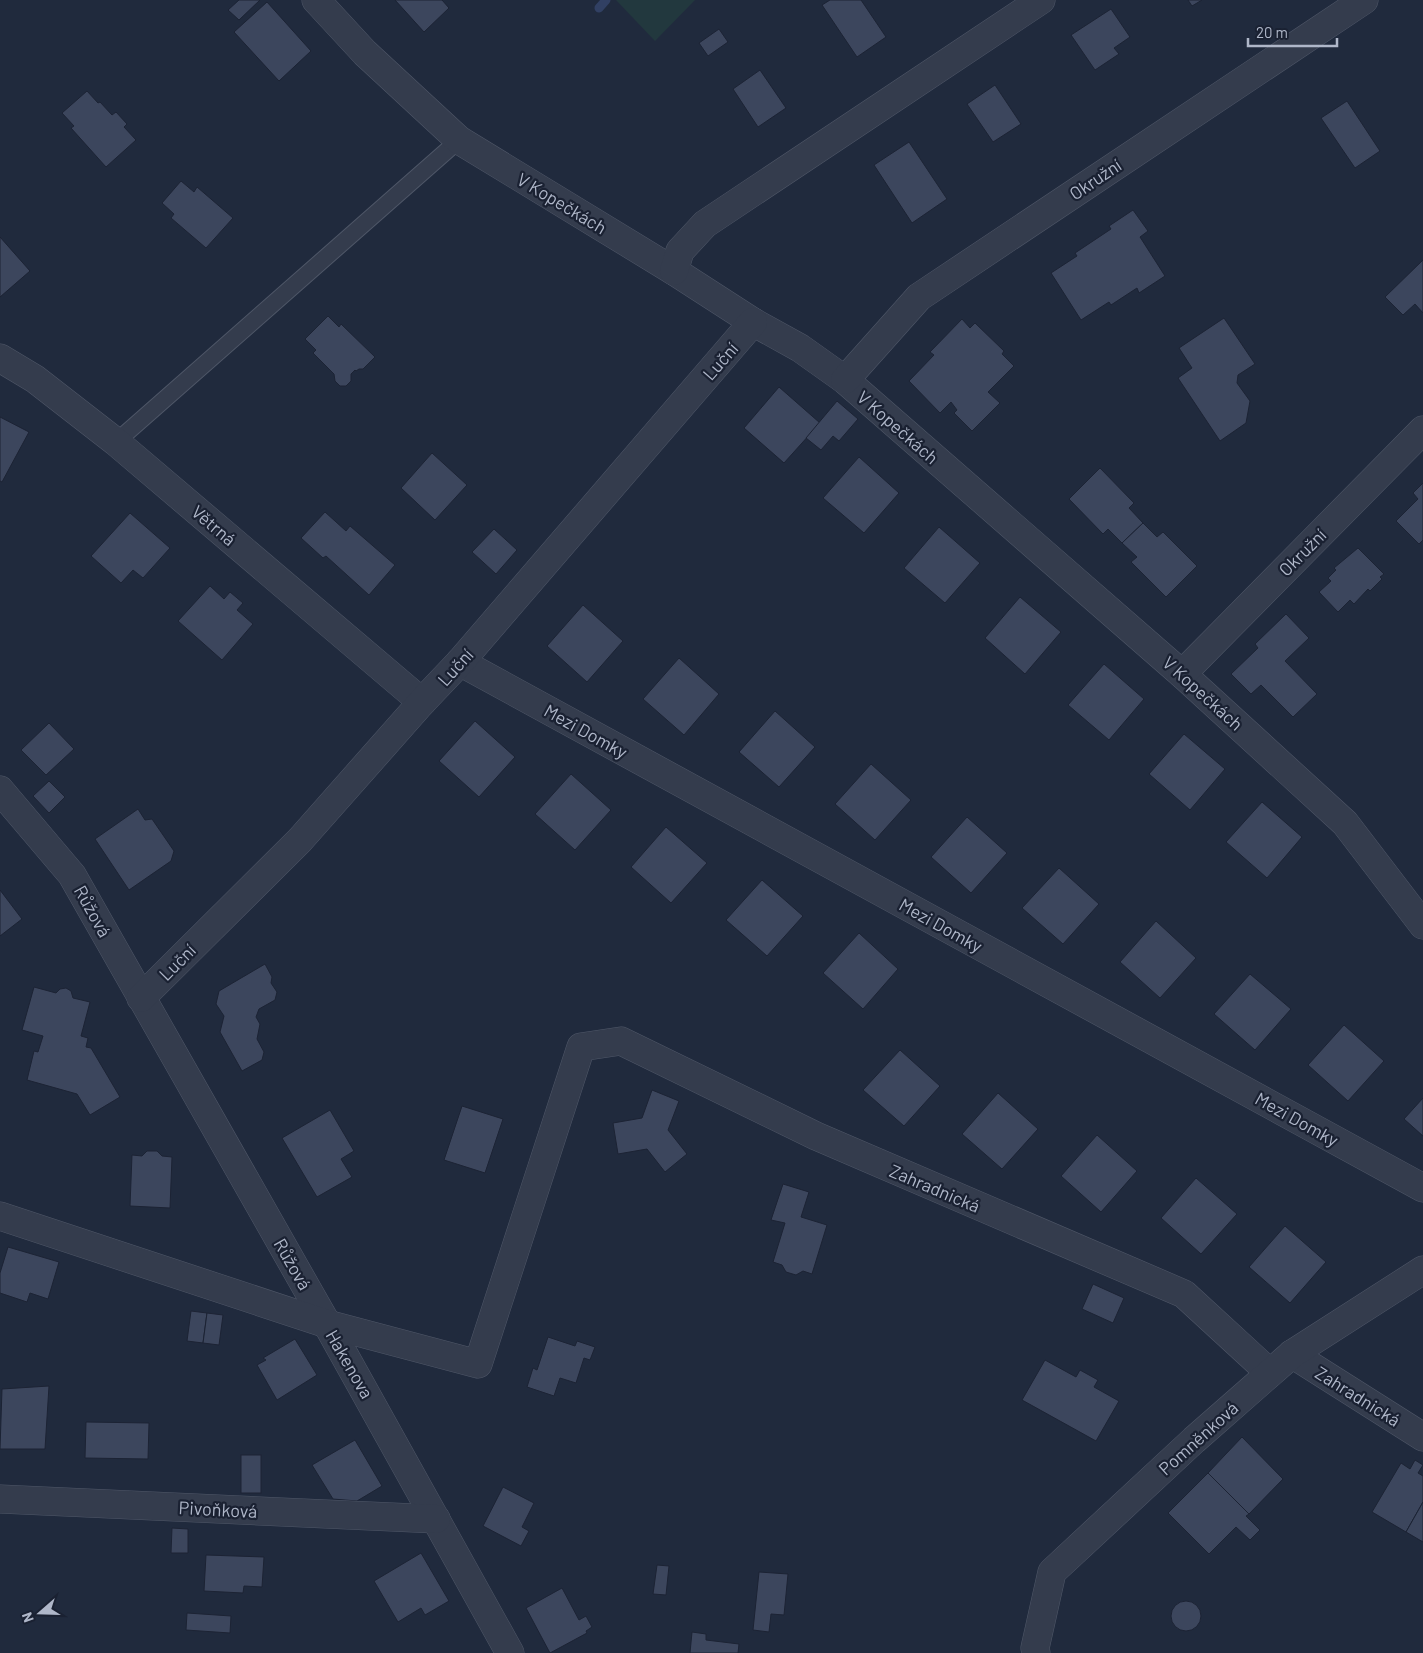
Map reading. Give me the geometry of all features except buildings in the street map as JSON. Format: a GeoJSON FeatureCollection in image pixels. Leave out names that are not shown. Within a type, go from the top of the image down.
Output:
{"type":"FeatureCollection","features":[{"type":"Feature","properties":{"kind":"street","name":"V Kopečkách"},"geometry":{"type":"LineString","coordinates":[[316,0],[365,53],[459,140],[674,271],[753,322],[800,348],[845,380],[1182,674],[1346,823],[1423,925]]}},
{"type":"Feature","properties":{"kind":"street"},"geometry":{"type":"LineString","coordinates":[[674,271],[680,251],[705,224],[1042,0]]}},
{"type":"Feature","properties":{"kind":"street","name":"Okružní"},"geometry":{"type":"LineString","coordinates":[[845,380],[919,297],[1364,0]]}},
{"type":"Feature","properties":{"kind":"street","name":"Luční"},"geometry":{"type":"LineString","coordinates":[[141,998],[300,840],[422,702],[460,662],[753,322]]}},
{"type":"Feature","properties":{"kind":"street","name":"Větrná"},"geometry":{"type":"LineString","coordinates":[[0,358],[35,379],[116,442],[422,702]]}},
{"type":"Feature","properties":{"kind":"street","name":"Okružní"},"geometry":{"type":"LineString","coordinates":[[1182,674],[1423,430]]}},
{"type":"Feature","properties":{"kind":"street","name":"Mezi Domky"},"geometry":{"type":"LineString","coordinates":[[460,662],[1423,1188]]}},
{"type":"Feature","properties":{"kind":"street","name":"Růžová"},"geometry":{"type":"LineString","coordinates":[[0,790],[72,875],[327,1324]]}},
{"type":"Feature","properties":{"kind":"street","name":"Zahradnická"},"geometry":{"type":"LineString","coordinates":[[327,1324],[478,1364],[581,1047],[621,1041],[816,1136],[1184,1294],[1270,1373]]}},
{"type":"Feature","properties":{"kind":"street","name":"Hakenova"},"geometry":{"type":"LineString","coordinates":[[0,1216],[327,1324],[510,1653]]}},
{"type":"Feature","properties":{"kind":"street","name":"Pomněnková"},"geometry":{"type":"LineString","coordinates":[[1036,1653],[1035,1648],[1052,1572],[1194,1440],[1292,1354],[1423,1270]]}},
{"type":"Feature","properties":{"kind":"street","name":"Zahradnická"},"geometry":{"type":"LineString","coordinates":[[1292,1354],[1423,1437]]}},
{"type":"Feature","properties":{"kind":"street","name":"Pivoňková"},"geometry":{"type":"LineString","coordinates":[[0,1500],[436,1519]]}},
{"type":"Feature","properties":{"kind":"lane"},"geometry":{"type":"LineString","coordinates":[[116,442],[459,140]]}},
{"type":"Feature","properties":{"kind":"green space"},"geometry":{"type":"Polygon","coordinates":[[[616,0],[695,0],[655,41],[616,0]]]}},
{"type":"Feature","properties":{"kind":"waterway"},"geometry":{"type":"LineString","coordinates":[[599,8],[606,0]]}}]}
